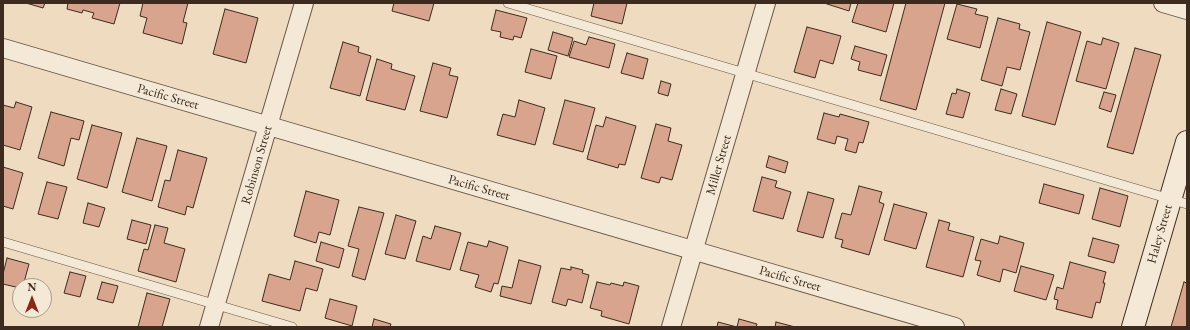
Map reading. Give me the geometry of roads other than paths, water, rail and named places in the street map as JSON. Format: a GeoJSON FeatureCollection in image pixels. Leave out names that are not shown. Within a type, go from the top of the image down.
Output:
{"type":"FeatureCollection","features":[{"type":"Feature","properties":{"kind":"main road","name":"Haley Street"},"geometry":{"type":"LineString","coordinates":[[1133,327],[1179,202],[1187,142]]}},
{"type":"Feature","properties":{"kind":"street","name":"Robinson Street"},"geometry":{"type":"LineString","coordinates":[[209,327],[304,3]]}},
{"type":"Feature","properties":{"kind":"street","name":"Miller Street"},"geometry":{"type":"LineString","coordinates":[[671,327],[766,3]]}},
{"type":"Feature","properties":{"kind":"street"},"geometry":{"type":"LineString","coordinates":[[1163,3],[1187,10]]}},
{"type":"Feature","properties":{"kind":"street","name":"Pacific Street"},"geometry":{"type":"LineString","coordinates":[[3,48],[955,327]]}},
{"type":"Feature","properties":{"kind":"lane"},"geometry":{"type":"LineString","coordinates":[[508,3],[1179,202]]}},
{"type":"Feature","properties":{"kind":"lane"},"geometry":{"type":"LineString","coordinates":[[3,242],[292,327]]}}]}
